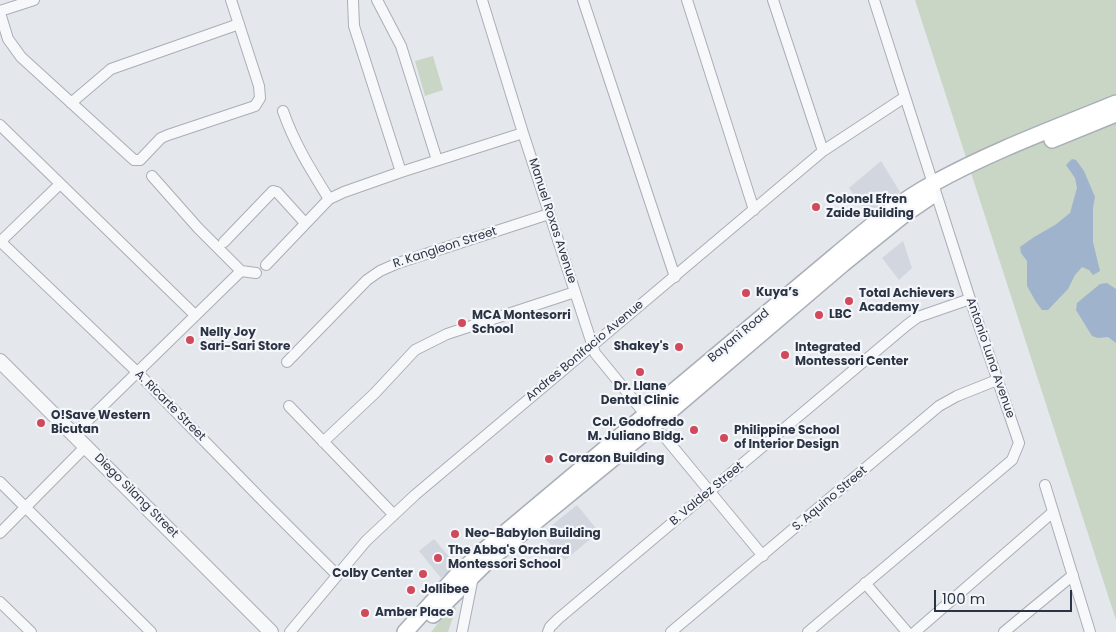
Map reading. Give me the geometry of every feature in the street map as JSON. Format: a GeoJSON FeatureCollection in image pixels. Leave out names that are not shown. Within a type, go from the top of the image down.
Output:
{"type":"FeatureCollection","features":[{"type":"Feature","properties":{"kind":"main road","name":"Bayani Road"},"geometry":{"type":"LineString","coordinates":[[405,632],[469,570],[654,425],[934,188],[997,152],[1116,103]]}},
{"type":"Feature","properties":{"kind":"main road","name":"Bayani Road"},"geometry":{"type":"LineString","coordinates":[[934,188],[1116,114]]}},
{"type":"Feature","properties":{"kind":"main road","name":"Bayani Road"},"geometry":{"type":"LineString","coordinates":[[418,632],[469,570]]}},
{"type":"Feature","properties":{"kind":"street"},"geometry":{"type":"LineString","coordinates":[[34,0],[0,12],[8,39],[21,57],[134,160],[140,160],[161,138],[168,134],[255,106],[260,98],[259,86],[231,0]]}},
{"type":"Feature","properties":{"kind":"street"},"geometry":{"type":"LineString","coordinates":[[353,0],[354,26],[401,172]]}},
{"type":"Feature","properties":{"kind":"street"},"geometry":{"type":"LineString","coordinates":[[377,0],[401,46],[437,160]]}},
{"type":"Feature","properties":{"kind":"street","name":"Manuel Roxas Avenue"},"geometry":{"type":"LineString","coordinates":[[482,0],[523,133],[595,353],[763,556]]}},
{"type":"Feature","properties":{"kind":"street"},"geometry":{"type":"LineString","coordinates":[[583,0],[675,277]]}},
{"type":"Feature","properties":{"kind":"street"},"geometry":{"type":"LineString","coordinates":[[687,0],[754,210]]}},
{"type":"Feature","properties":{"kind":"street"},"geometry":{"type":"LineString","coordinates":[[773,0],[822,151]]}},
{"type":"Feature","properties":{"kind":"street","name":"Antonio Luna Avenue"},"geometry":{"type":"LineString","coordinates":[[808,632],[1012,460],[1019,443],[970,299],[874,0]]}},
{"type":"Feature","properties":{"kind":"street"},"geometry":{"type":"LineString","coordinates":[[72,103],[110,69],[239,24]]}},
{"type":"Feature","properties":{"kind":"street","name":"Andres Bonifacio Avenue"},"geometry":{"type":"LineString","coordinates":[[290,632],[366,540],[394,514],[592,344],[675,277],[822,151],[905,96]]}},
{"type":"Feature","properties":{"kind":"street"},"geometry":{"type":"LineString","coordinates":[[283,111],[289,130],[305,162],[328,199]]}},
{"type":"Feature","properties":{"kind":"street"},"geometry":{"type":"LineString","coordinates":[[0,125],[195,315]]}},
{"type":"Feature","properties":{"kind":"street"},"geometry":{"type":"LineString","coordinates":[[266,265],[328,199],[401,172],[523,133]]}},
{"type":"Feature","properties":{"kind":"street"},"geometry":{"type":"LineString","coordinates":[[152,176],[198,228],[241,271],[256,273]]}},
{"type":"Feature","properties":{"kind":"street"},"geometry":{"type":"LineString","coordinates":[[0,242],[60,184]]}},
{"type":"Feature","properties":{"kind":"street"},"geometry":{"type":"LineString","coordinates":[[224,242],[273,191],[277,192],[305,223]]}},
{"type":"Feature","properties":{"kind":"street","name":"R. Kangleon Street"},"geometry":{"type":"LineString","coordinates":[[287,362],[367,280],[380,271],[398,263],[550,214]]}},
{"type":"Feature","properties":{"kind":"street","name":"A. Ricarte Street"},"geometry":{"type":"LineString","coordinates":[[0,242],[136,371],[337,574]]}},
{"type":"Feature","properties":{"kind":"street"},"geometry":{"type":"LineString","coordinates":[[74,434],[136,371],[241,271]]}},
{"type":"Feature","properties":{"kind":"street"},"geometry":{"type":"LineString","coordinates":[[323,442],[415,350],[447,334],[575,292]]}},
{"type":"Feature","properties":{"kind":"street","name":"B. Valdez Street"},"geometry":{"type":"LineString","coordinates":[[548,632],[558,619],[907,325],[918,317],[970,299]]}},
{"type":"Feature","properties":{"kind":"street","name":"Diego Silang Street"},"geometry":{"type":"LineString","coordinates":[[0,361],[271,632]]}},
{"type":"Feature","properties":{"kind":"street","name":"S. Aquino Street"},"geometry":{"type":"LineString","coordinates":[[671,632],[939,406],[957,396],[997,380]]}},
{"type":"Feature","properties":{"kind":"street"},"geometry":{"type":"LineString","coordinates":[[289,406],[394,514]]}},
{"type":"Feature","properties":{"kind":"street"},"geometry":{"type":"LineString","coordinates":[[0,533],[86,446]]}},
{"type":"Feature","properties":{"kind":"street"},"geometry":{"type":"LineString","coordinates":[[0,482],[151,632]]}},
{"type":"Feature","properties":{"kind":"street"},"geometry":{"type":"LineString","coordinates":[[1045,485],[1090,632]]}},
{"type":"Feature","properties":{"kind":"street"},"geometry":{"type":"LineString","coordinates":[[915,632],[1053,512]]}},
{"type":"Feature","properties":{"kind":"street"},"geometry":{"type":"LineString","coordinates":[[462,632],[469,570]]}},
{"type":"Feature","properties":{"kind":"street"},"geometry":{"type":"LineString","coordinates":[[1004,632],[1073,575]]}},
{"type":"Feature","properties":{"kind":"street"},"geometry":{"type":"LineString","coordinates":[[865,583],[907,632]]}},
{"type":"Feature","properties":{"kind":"street"},"geometry":{"type":"LineString","coordinates":[[0,602],[31,632]]}},
{"type":"Feature","properties":{"kind":"shaded area"},"geometry":{"type":"Polygon","coordinates":[[[881,161],[900,192],[869,216],[849,188],[881,161]]]}},
{"type":"Feature","properties":{"kind":"shaded area"},"geometry":{"type":"Polygon","coordinates":[[[903,241],[912,268],[899,280],[882,258],[903,241]]]}},
{"type":"Feature","properties":{"kind":"shaded area"},"geometry":{"type":"Polygon","coordinates":[[[577,505],[599,532],[565,560],[541,534],[577,505]]]}},
{"type":"Feature","properties":{"kind":"shaded area","name":"The Abba's Orchard Montessori School"},"geometry":{"type":"Polygon","coordinates":[[[434,539],[456,565],[441,578],[419,551],[434,539]]]}},
{"type":"Feature","properties":{"kind":"green space"},"geometry":{"type":"Polygon","coordinates":[[[915,0],[1116,0],[1116,620],[915,0]]]}},
{"type":"Feature","properties":{"kind":"green space"},"geometry":{"type":"Polygon","coordinates":[[[433,56],[443,90],[425,96],[415,61],[433,56]]]}},
{"type":"Feature","properties":{"kind":"green space"},"geometry":{"type":"Polygon","coordinates":[[[453,605],[456,608],[448,632],[431,632],[453,605]]]}},
{"type":"Feature","properties":{"kind":"water"},"geometry":{"type":"Polygon","coordinates":[[[1072,159],[1076,160],[1084,171],[1095,197],[1093,208],[1093,242],[1100,271],[1093,275],[1089,270],[1082,267],[1075,275],[1068,289],[1048,310],[1042,310],[1027,286],[1027,261],[1021,253],[1020,247],[1070,213],[1077,188],[1075,178],[1066,165],[1072,159]]]}},
{"type":"Feature","properties":{"kind":"water"},"geometry":{"type":"Polygon","coordinates":[[[1107,283],[1116,289],[1116,343],[1108,337],[1098,338],[1092,336],[1076,310],[1077,303],[1100,284],[1107,283]]]}},
{"type":"Feature","properties":{"kind":"place","name":"Colonel Efren Zaide Building"},"geometry":{"type":"Point","coordinates":[816,207]}},
{"type":"Feature","properties":{"kind":"place","name":"Kuya’s"},"geometry":{"type":"Point","coordinates":[746,293]}},
{"type":"Feature","properties":{"kind":"place","name":"Total Achievers Academy"},"geometry":{"type":"Point","coordinates":[849,301]}},
{"type":"Feature","properties":{"kind":"place","name":"LBC"},"geometry":{"type":"Point","coordinates":[819,315]}},
{"type":"Feature","properties":{"kind":"place","name":"MCA Montesorri School"},"geometry":{"type":"Point","coordinates":[462,323]}},
{"type":"Feature","properties":{"kind":"place","name":"Nelly Joy Sari-Sari Store"},"geometry":{"type":"Point","coordinates":[190,340]}},
{"type":"Feature","properties":{"kind":"place","name":"Shakey's"},"geometry":{"type":"Point","coordinates":[679,347]}},
{"type":"Feature","properties":{"kind":"place","name":"Integrated Montessori Center"},"geometry":{"type":"Point","coordinates":[785,355]}},
{"type":"Feature","properties":{"kind":"place","name":"Dr. Llane Dental Clinic"},"geometry":{"type":"Point","coordinates":[640,372]}},
{"type":"Feature","properties":{"kind":"place","name":"O!Save Western Bicutan"},"geometry":{"type":"Point","coordinates":[41,423]}},
{"type":"Feature","properties":{"kind":"place","name":"Col. Godofredo M. Juliano Bldg."},"geometry":{"type":"Point","coordinates":[694,430]}},
{"type":"Feature","properties":{"kind":"place","name":"Philippine School of Interior Design"},"geometry":{"type":"Point","coordinates":[724,438]}},
{"type":"Feature","properties":{"kind":"place","name":"Corazon Building"},"geometry":{"type":"Point","coordinates":[549,459]}},
{"type":"Feature","properties":{"kind":"place","name":"Neo-Babylon Building"},"geometry":{"type":"Point","coordinates":[455,534]}},
{"type":"Feature","properties":{"kind":"place","name":"The Abba's Orchard Montessori School"},"geometry":{"type":"Point","coordinates":[438,558]}},
{"type":"Feature","properties":{"kind":"place","name":"Colby Center"},"geometry":{"type":"Point","coordinates":[423,574]}},
{"type":"Feature","properties":{"kind":"place","name":"Jollibee"},"geometry":{"type":"Point","coordinates":[411,590]}},
{"type":"Feature","properties":{"kind":"place","name":"Amber Place"},"geometry":{"type":"Point","coordinates":[365,613]}}]}
